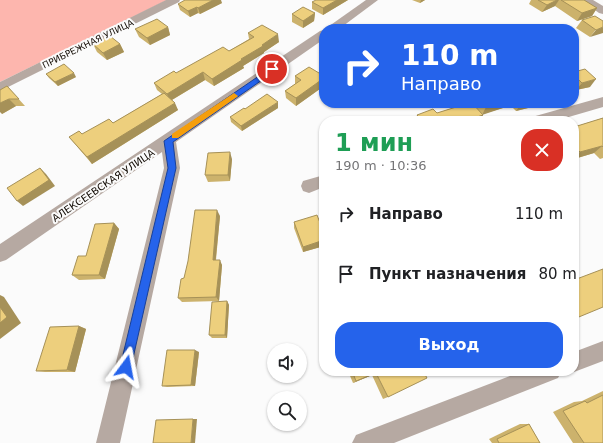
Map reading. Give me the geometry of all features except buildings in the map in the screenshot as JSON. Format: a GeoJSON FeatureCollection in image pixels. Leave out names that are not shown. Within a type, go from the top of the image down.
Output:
{"type":"FeatureCollection","features":[{"type":"Feature","properties":{"kind":"street","name":"ПРИБРЕЖНАЯ УЛИЦА"},"geometry":{"type":"LineString","coordinates":[[0,87],[175,0]]}},
{"type":"Feature","properties":{"kind":"street"},"geometry":{"type":"LineString","coordinates":[[338,24],[373,0]]}},
{"type":"Feature","properties":{"kind":"street"},"geometry":{"type":"LineString","coordinates":[[586,0],[603,11]]}},
{"type":"Feature","properties":{"kind":"street","name":"АЛЕКСЕЕВСКАЯ УЛИЦА"},"geometry":{"type":"LineString","coordinates":[[0,254],[319,37]]}},
{"type":"Feature","properties":{"kind":"street"},"geometry":{"type":"LineString","coordinates":[[554,116],[603,102]]}},
{"type":"Feature","properties":{"kind":"street"},"geometry":{"type":"LineString","coordinates":[[108,443],[172,168],[168,141]]}},
{"type":"Feature","properties":{"kind":"street"},"geometry":{"type":"LineString","coordinates":[[579,360],[603,351]]}},
{"type":"Feature","properties":{"kind":"street"},"geometry":{"type":"LineString","coordinates":[[364,443],[538,376]]}},
{"type":"Feature","properties":{"kind":"shaded area"},"geometry":{"type":"Polygon","coordinates":[[[0,0],[167,0],[0,82],[0,0]]]}},
{"type":"Feature","properties":{"kind":"slow traffic"},"geometry":{"type":"LineString","coordinates":[[175,136],[234,96]]}},
{"type":"Feature","properties":{"kind":"route"},"geometry":{"type":"LineString","coordinates":[[126,367],[172,168],[168,141],[272,69]]}}]}
